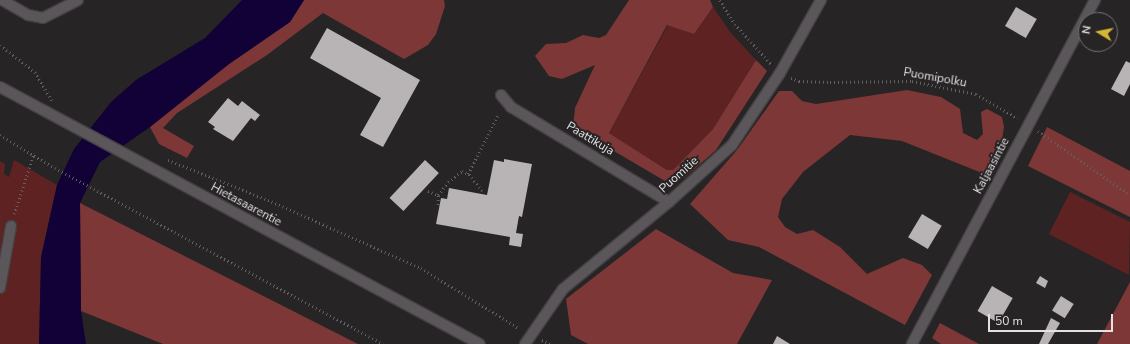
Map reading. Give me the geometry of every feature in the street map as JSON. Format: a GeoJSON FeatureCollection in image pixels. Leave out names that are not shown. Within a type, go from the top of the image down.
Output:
{"type":"FeatureCollection","features":[{"type":"Feature","properties":{"kind":"street"},"geometry":{"type":"LineString","coordinates":[[2,0],[28,15],[43,18],[78,0]]}},
{"type":"Feature","properties":{"kind":"street","name":"Puomitie"},"geometry":{"type":"LineString","coordinates":[[528,340],[563,289],[669,202],[732,145],[780,73],[821,0]]}},
{"type":"Feature","properties":{"kind":"street","name":"Kaljaasintie"},"geometry":{"type":"LineString","coordinates":[[912,344],[1094,0]]}},
{"type":"Feature","properties":{"kind":"street","name":"Hietasaarentie"},"geometry":{"type":"LineString","coordinates":[[0,87],[480,344]]}},
{"type":"Feature","properties":{"kind":"street","name":"Paattikuja"},"geometry":{"type":"LineString","coordinates":[[503,97],[511,108],[669,202]]}},
{"type":"Feature","properties":{"kind":"street"},"geometry":{"type":"LineString","coordinates":[[0,288],[10,226]]}},
{"type":"Feature","properties":{"kind":"path","name":"Puomipolku"},"geometry":{"type":"LineString","coordinates":[[720,0],[735,24],[780,73],[799,81],[912,81],[976,94],[1029,125],[1130,195]]}},
{"type":"Feature","properties":{"kind":"path"},"geometry":{"type":"LineString","coordinates":[[0,45],[36,72],[52,99],[58,102]]}},
{"type":"Feature","properties":{"kind":"path"},"geometry":{"type":"LineString","coordinates":[[468,174],[503,97]]}},
{"type":"Feature","properties":{"kind":"path"},"geometry":{"type":"LineString","coordinates":[[0,134],[55,168],[383,344]]}},
{"type":"Feature","properties":{"kind":"path"},"geometry":{"type":"LineString","coordinates":[[10,226],[34,154]]}},
{"type":"Feature","properties":{"kind":"path"},"geometry":{"type":"LineString","coordinates":[[163,158],[268,200],[421,268],[528,340],[551,344]]}},
{"type":"Feature","properties":{"kind":"path"},"geometry":{"type":"LineString","coordinates":[[438,205],[438,195],[462,171],[468,174],[482,191]]}},
{"type":"Feature","properties":{"kind":"path"},"geometry":{"type":"LineString","coordinates":[[428,191],[438,195]]}},
{"type":"Feature","properties":{"kind":"shaded area"},"geometry":{"type":"Polygon","coordinates":[[[242,0],[304,0],[290,22],[229,64],[150,127],[100,162],[80,203],[81,311],[86,344],[39,344],[41,257],[57,185],[74,149],[111,102],[136,80],[205,38],[242,0]]]}},
{"type":"Feature","properties":{"kind":"shaded area"},"geometry":{"type":"Polygon","coordinates":[[[304,0],[444,0],[445,6],[436,34],[428,45],[404,59],[323,13],[267,55],[177,113],[163,128],[194,146],[187,158],[159,144],[150,127],[229,64],[290,22],[304,0]]]}},
{"type":"Feature","properties":{"kind":"shaded area"},"geometry":{"type":"Polygon","coordinates":[[[629,0],[710,0],[713,7],[694,34],[667,25],[609,133],[667,170],[673,170],[713,129],[756,60],[767,71],[716,150],[684,178],[665,181],[573,127],[575,108],[595,65],[562,79],[549,76],[535,56],[546,44],[566,43],[583,35],[599,38],[606,35],[629,0]]]}},
{"type":"Feature","properties":{"kind":"shaded area"},"geometry":{"type":"Polygon","coordinates":[[[713,7],[730,32],[756,60],[713,129],[673,170],[667,170],[609,133],[668,25],[694,34],[713,7]]]}},
{"type":"Feature","properties":{"kind":"shaded area"},"geometry":{"type":"Polygon","coordinates":[[[907,90],[941,97],[960,109],[963,133],[977,140],[983,134],[981,112],[987,109],[1002,117],[1004,127],[1001,147],[987,175],[902,141],[850,135],[803,172],[782,199],[778,217],[785,227],[797,234],[813,230],[840,247],[867,274],[903,258],[922,265],[932,275],[905,325],[759,247],[728,240],[690,204],[737,150],[779,91],[792,91],[802,101],[816,104],[907,90]]]}},
{"type":"Feature","properties":{"kind":"shaded area"},"geometry":{"type":"Polygon","coordinates":[[[1047,127],[1130,171],[1130,217],[1028,166],[1047,127]]]}},
{"type":"Feature","properties":{"kind":"shaded area"},"geometry":{"type":"Polygon","coordinates":[[[14,160],[57,185],[41,257],[39,344],[0,344],[0,161],[5,164],[4,174],[9,177],[14,160]]]}},
{"type":"Feature","properties":{"kind":"shaded area"},"geometry":{"type":"Polygon","coordinates":[[[1070,192],[1130,222],[1129,275],[1049,234],[1070,192]]]}},
{"type":"Feature","properties":{"kind":"shaded area"},"geometry":{"type":"Polygon","coordinates":[[[80,203],[358,344],[163,344],[81,311],[80,203]]]}},
{"type":"Feature","properties":{"kind":"shaded area"},"geometry":{"type":"Polygon","coordinates":[[[656,229],[733,273],[772,280],[737,344],[588,344],[571,335],[566,299],[656,229]]]}},
{"type":"Feature","properties":{"kind":"shaded area"},"geometry":{"type":"Polygon","coordinates":[[[1130,282],[1130,344],[1097,344],[1130,282]]]}},
{"type":"Feature","properties":{"kind":"shaded area"},"geometry":{"type":"Polygon","coordinates":[[[940,323],[979,344],[941,344],[932,338],[940,323]]]}},
{"type":"Feature","properties":{"kind":"building"},"geometry":{"type":"Polygon","coordinates":[[[1016,7],[1037,19],[1026,38],[1005,26],[1016,7]]]}},
{"type":"Feature","properties":{"kind":"building"},"geometry":{"type":"Polygon","coordinates":[[[327,28],[420,80],[383,147],[360,135],[381,98],[310,58],[327,28]]]}},
{"type":"Feature","properties":{"kind":"building"},"geometry":{"type":"Polygon","coordinates":[[[1126,61],[1130,63],[1130,84],[1124,96],[1111,89],[1126,61]]]}},
{"type":"Feature","properties":{"kind":"building"},"geometry":{"type":"Polygon","coordinates":[[[228,98],[238,106],[242,101],[260,115],[255,121],[251,118],[233,141],[213,129],[215,127],[208,122],[228,98]]]}},
{"type":"Feature","properties":{"kind":"building"},"geometry":{"type":"Polygon","coordinates":[[[504,159],[532,164],[522,217],[519,216],[516,233],[523,234],[521,247],[509,245],[510,237],[436,224],[441,198],[447,199],[449,188],[487,195],[494,160],[504,162],[504,159]]]}},
{"type":"Feature","properties":{"kind":"building"},"geometry":{"type":"Polygon","coordinates":[[[425,160],[439,173],[403,211],[390,198],[425,160]]]}},
{"type":"Feature","properties":{"kind":"building"},"geometry":{"type":"Polygon","coordinates":[[[922,214],[942,226],[928,249],[908,237],[922,214]]]}},
{"type":"Feature","properties":{"kind":"building"},"geometry":{"type":"Polygon","coordinates":[[[1040,276],[1048,281],[1045,288],[1036,283],[1040,276]]]}},
{"type":"Feature","properties":{"kind":"building"},"geometry":{"type":"Polygon","coordinates":[[[992,286],[1013,298],[998,323],[978,311],[992,286]]]}},
{"type":"Feature","properties":{"kind":"building"},"geometry":{"type":"Polygon","coordinates":[[[1061,296],[1074,304],[1065,318],[1052,310],[1061,296]]]}},
{"type":"Feature","properties":{"kind":"building"},"geometry":{"type":"Polygon","coordinates":[[[1051,318],[1060,323],[1048,344],[1039,344],[1051,318]]]}},
{"type":"Feature","properties":{"kind":"building"},"geometry":{"type":"Polygon","coordinates":[[[777,336],[790,344],[773,344],[777,336]]]}}]}
